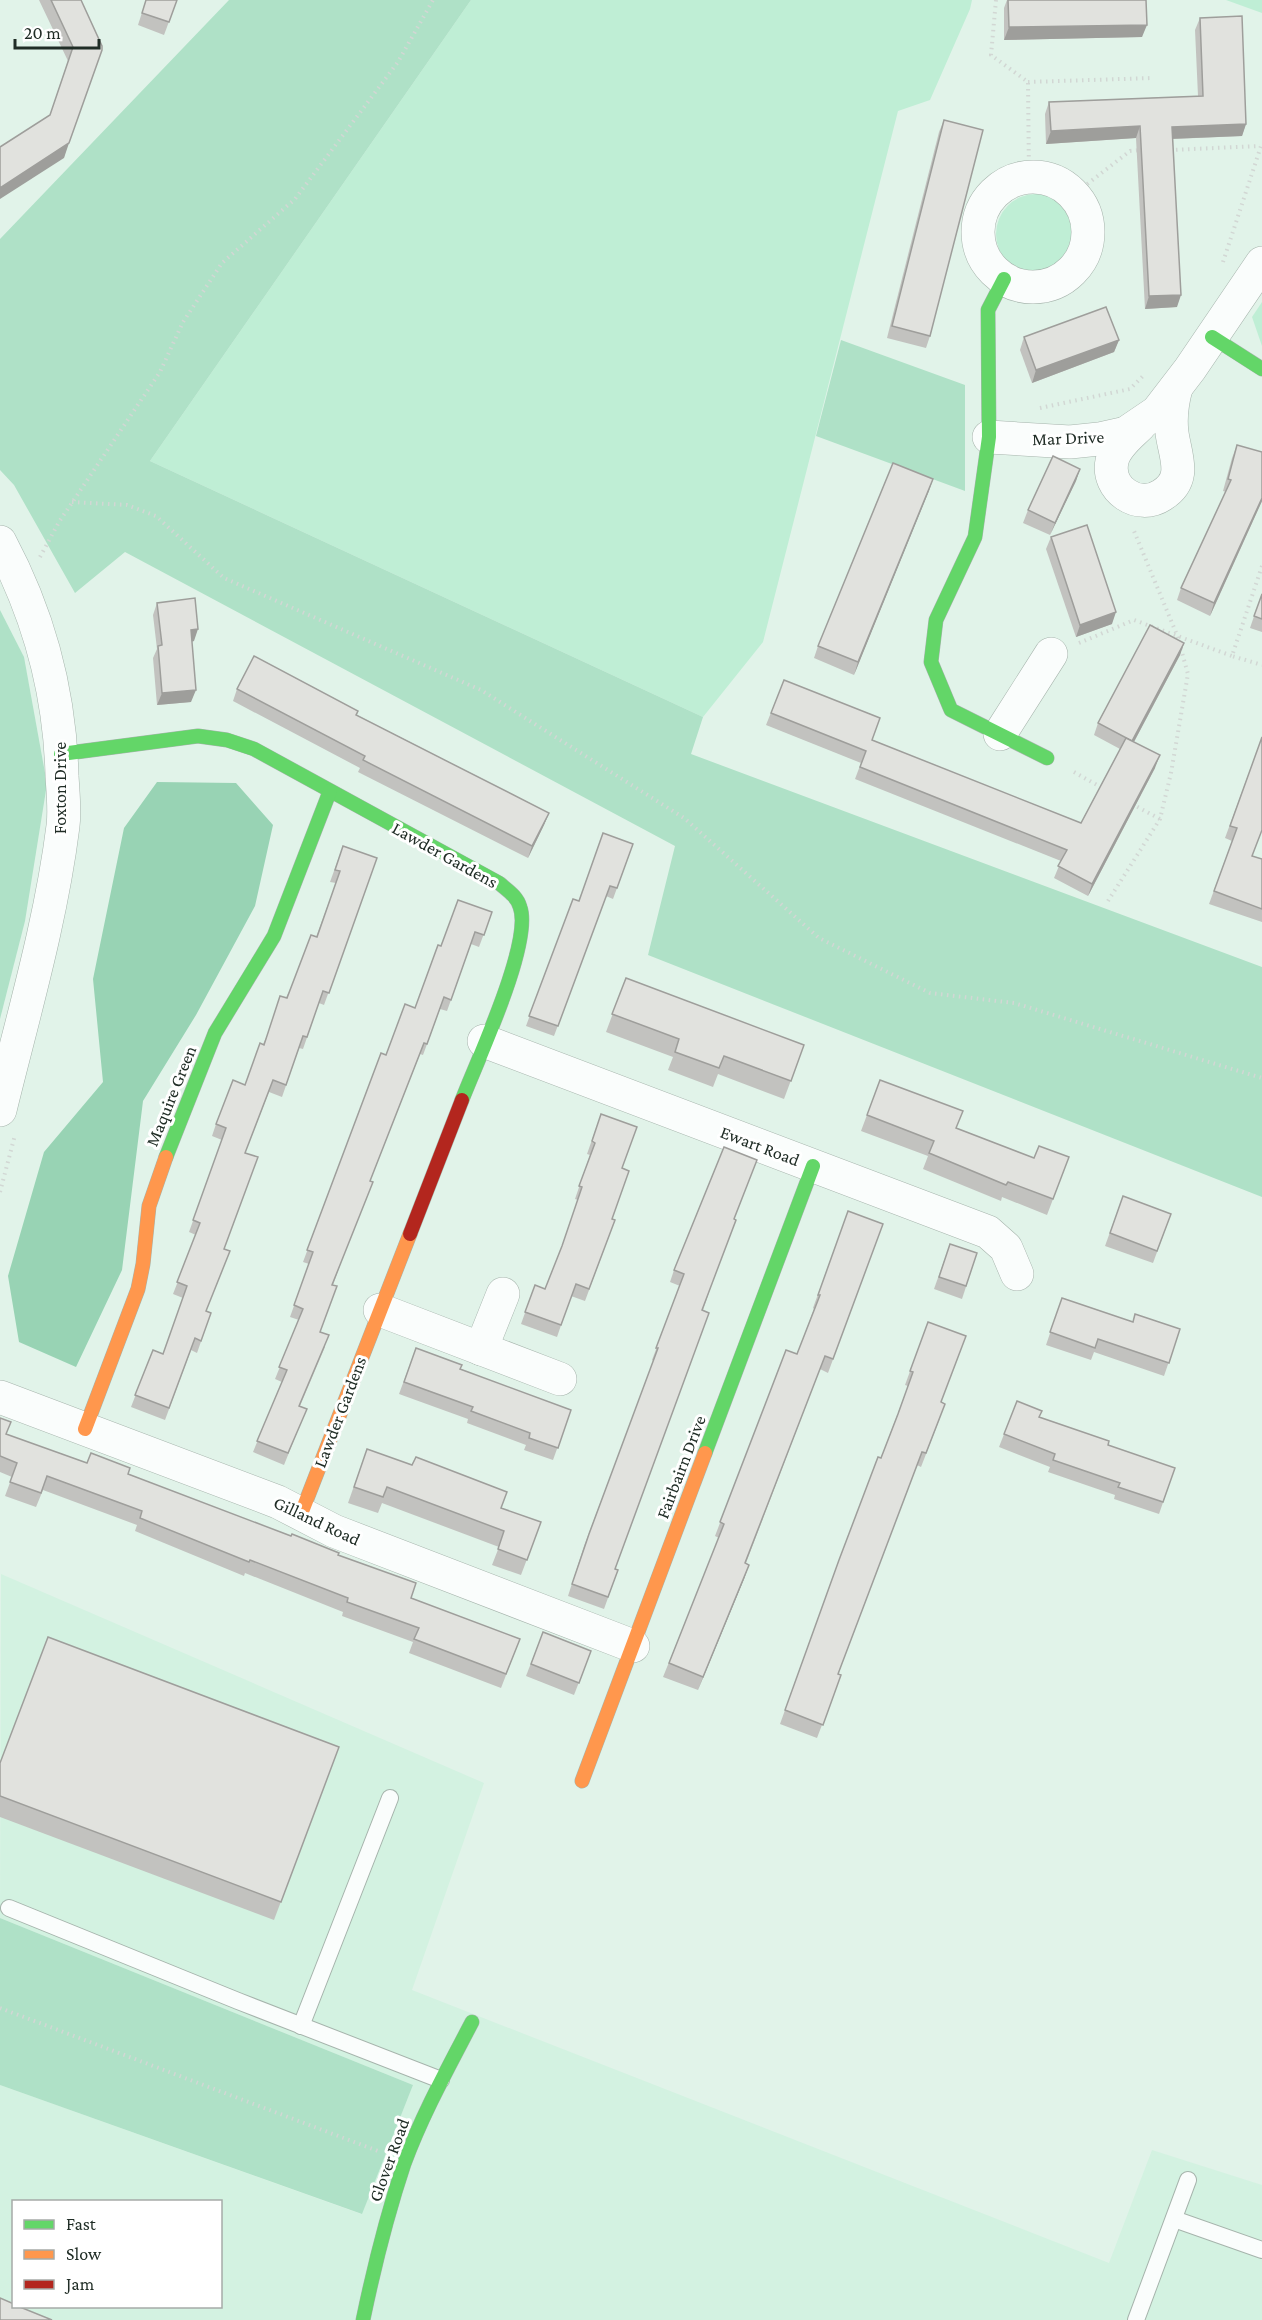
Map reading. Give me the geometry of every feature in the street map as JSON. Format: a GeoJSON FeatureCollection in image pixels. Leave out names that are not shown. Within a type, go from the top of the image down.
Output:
{"type":"FeatureCollection","features":[{"type":"Feature","properties":{"kind":"street"},"geometry":{"type":"LineString","coordinates":[[1029,178],[1053,181],[1073,195],[1082,206],[1088,239],[1084,254],[1074,269],[1054,283],[1029,287],[1004,279],[994,272],[979,246],[978,226],[986,204],[994,194],[1012,181],[1029,178]]}},
{"type":"Feature","properties":{"kind":"street","name":"Mar Drive"},"geometry":{"type":"LineString","coordinates":[[989,437],[1070,442],[1126,433],[1157,412],[1262,263]]}},
{"type":"Feature","properties":{"kind":"street"},"geometry":{"type":"LineString","coordinates":[[1004,279],[988,310],[989,437],[975,537],[936,620],[931,662],[951,710],[1047,758]]}},
{"type":"Feature","properties":{"kind":"street"},"geometry":{"type":"LineString","coordinates":[[1212,337],[1262,369]]}},
{"type":"Feature","properties":{"kind":"street","name":"Mar Drive"},"geometry":{"type":"LineString","coordinates":[[1143,421],[1117,449],[1112,460],[1111,474],[1126,495],[1139,501],[1151,501],[1162,496],[1171,488],[1177,476],[1179,464],[1172,436],[1171,418],[1171,406],[1176,388]]}},
{"type":"Feature","properties":{"kind":"street","name":"Foxton Drive"},"geometry":{"type":"LineString","coordinates":[[0,542],[20,581],[41,635],[55,702],[61,753],[63,824],[46,923],[0,1110]]}},
{"type":"Feature","properties":{"kind":"street"},"geometry":{"type":"LineString","coordinates":[[1000,734],[1052,654]]}},
{"type":"Feature","properties":{"kind":"street","name":"Lawder Gardens"},"geometry":{"type":"LineString","coordinates":[[61,753],[198,736],[227,740],[254,749],[499,883],[517,901],[522,913],[522,932],[516,959],[301,1514]]}},
{"type":"Feature","properties":{"kind":"street","name":"Maquire Green"},"geometry":{"type":"LineString","coordinates":[[85,1429],[138,1289],[149,1206],[157,1180],[215,1033],[264,956],[274,936],[330,791]]}},
{"type":"Feature","properties":{"kind":"street","name":"Ewart Road"},"geometry":{"type":"LineString","coordinates":[[484,1041],[988,1232],[1006,1248],[1017,1274]]}},
{"type":"Feature","properties":{"kind":"street","name":"Fairbairn Drive"},"geometry":{"type":"LineString","coordinates":[[582,1781],[813,1166]]}},
{"type":"Feature","properties":{"kind":"street"},"geometry":{"type":"LineString","coordinates":[[481,1349],[503,1294]]}},
{"type":"Feature","properties":{"kind":"street"},"geometry":{"type":"LineString","coordinates":[[380,1310],[560,1379]]}},
{"type":"Feature","properties":{"kind":"street","name":"Gilland Road"},"geometry":{"type":"LineString","coordinates":[[0,1397],[278,1502],[334,1532],[633,1646]]}},
{"type":"Feature","properties":{"kind":"street","name":"Glover Road"},"geometry":{"type":"LineString","coordinates":[[363,2320],[378,2248],[405,2162],[441,2080],[472,2022]]}},
{"type":"Feature","properties":{"kind":"lane"},"geometry":{"type":"LineString","coordinates":[[301,2026],[390,1798]]}},
{"type":"Feature","properties":{"kind":"lane"},"geometry":{"type":"LineString","coordinates":[[9,1908],[441,2080]]}},
{"type":"Feature","properties":{"kind":"lane"},"geometry":{"type":"LineString","coordinates":[[1136,2320],[1188,2180]]}},
{"type":"Feature","properties":{"kind":"lane"},"geometry":{"type":"LineString","coordinates":[[1174,2219],[1262,2250]]}},
{"type":"Feature","properties":{"kind":"path"},"geometry":{"type":"LineString","coordinates":[[20,581],[39,560],[59,522],[160,372],[183,322],[222,264],[295,199],[398,62],[433,0]]}},
{"type":"Feature","properties":{"kind":"path"},"geometry":{"type":"LineString","coordinates":[[996,0],[991,55],[1028,82],[1153,78]]}},
{"type":"Feature","properties":{"kind":"path"},"geometry":{"type":"LineString","coordinates":[[1028,82],[1029,178]]}},
{"type":"Feature","properties":{"kind":"path"},"geometry":{"type":"LineString","coordinates":[[1165,150],[1261,145],[1222,264]]}},
{"type":"Feature","properties":{"kind":"path"},"geometry":{"type":"LineString","coordinates":[[1073,195],[1130,151],[1142,150]]}},
{"type":"Feature","properties":{"kind":"path"},"geometry":{"type":"LineString","coordinates":[[1034,409],[1130,389],[1145,374]]}},
{"type":"Feature","properties":{"kind":"path"},"geometry":{"type":"LineString","coordinates":[[72,502],[126,505],[156,516],[224,578],[481,690],[684,818],[819,938],[930,993],[1014,1003],[1262,1078]]}},
{"type":"Feature","properties":{"kind":"path"},"geometry":{"type":"LineString","coordinates":[[1108,901],[1160,819],[1171,773],[1188,674],[1177,635],[1133,528]]}},
{"type":"Feature","properties":{"kind":"path"},"geometry":{"type":"LineString","coordinates":[[1232,656],[1262,566]]}},
{"type":"Feature","properties":{"kind":"path"},"geometry":{"type":"LineString","coordinates":[[1052,654],[1134,620],[1262,665]]}},
{"type":"Feature","properties":{"kind":"path"},"geometry":{"type":"LineString","coordinates":[[1047,758],[1108,791]]}},
{"type":"Feature","properties":{"kind":"path"},"geometry":{"type":"LineString","coordinates":[[1129,802],[1160,819]]}},
{"type":"Feature","properties":{"kind":"path"},"geometry":{"type":"LineString","coordinates":[[0,2008],[405,2162]]}},
{"type":"Feature","properties":{"kind":"shaded area"},"geometry":{"type":"Polygon","coordinates":[[[229,0],[471,0],[150,461],[703,717],[691,754],[1262,967],[1262,1197],[648,955],[675,846],[125,552],[75,593],[14,485],[0,470],[0,239],[229,0]]]}},
{"type":"Feature","properties":{"kind":"shaded area"},"geometry":{"type":"Polygon","coordinates":[[[471,0],[972,0],[930,100],[898,111],[763,642],[703,717],[150,461],[471,0]]]}},
{"type":"Feature","properties":{"kind":"shaded area"},"geometry":{"type":"Polygon","coordinates":[[[1226,0],[1262,0],[1262,13],[1226,0]]]}},
{"type":"Feature","properties":{"kind":"shaded area"},"geometry":{"type":"Polygon","coordinates":[[[1036,194],[1051,197],[1064,206],[1073,219],[1076,234],[1073,249],[1064,262],[1051,271],[1036,274],[1021,271],[1008,262],[999,249],[996,234],[999,219],[1008,206],[1021,197],[1036,194]]]}},
{"type":"Feature","properties":{"kind":"shaded area"},"geometry":{"type":"Polygon","coordinates":[[[1262,302],[1262,346],[1252,317],[1262,302]]]}},
{"type":"Feature","properties":{"kind":"shaded area"},"geometry":{"type":"Polygon","coordinates":[[[841,340],[965,385],[965,491],[816,436],[841,340]]]}},
{"type":"Feature","properties":{"kind":"shaded area"},"geometry":{"type":"Polygon","coordinates":[[[0,610],[24,657],[47,784],[25,921],[0,1019],[0,610]]]}},
{"type":"Feature","properties":{"kind":"shaded area"},"geometry":{"type":"Polygon","coordinates":[[[157,782],[236,783],[273,825],[255,906],[196,1015],[143,1101],[122,1270],[76,1367],[19,1342],[8,1276],[44,1152],[103,1082],[93,979],[124,828],[157,782]]]}},
{"type":"Feature","properties":{"kind":"shaded area"},"geometry":{"type":"Polygon","coordinates":[[[1,1574],[484,1783],[412,1990],[1109,2263],[1152,2150],[1262,2185],[1262,2320],[0,2320],[0,2085],[361,2214],[413,2085],[0,1918],[1,1574]]]}},
{"type":"Feature","properties":{"kind":"shaded area"},"geometry":{"type":"Polygon","coordinates":[[[0,1918],[413,2085],[362,2214],[0,2085],[0,1918]]]}},
{"type":"Feature","properties":{"kind":"building"},"geometry":{"type":"Polygon","coordinates":[[[51,0],[81,0],[102,50],[69,143],[0,188],[0,147],[50,115],[73,47],[51,0]]]}},
{"type":"Feature","properties":{"kind":"building"},"geometry":{"type":"Polygon","coordinates":[[[146,0],[177,0],[169,22],[142,13],[146,0]]]}},
{"type":"Feature","properties":{"kind":"building"},"geometry":{"type":"Polygon","coordinates":[[[1008,0],[1146,0],[1147,25],[1009,27],[1008,0]]]}},
{"type":"Feature","properties":{"kind":"building"},"geometry":{"type":"Polygon","coordinates":[[[1242,16],[1246,124],[1172,127],[1181,295],[1149,296],[1140,126],[1051,131],[1049,102],[1203,96],[1200,18],[1242,16]]]}},
{"type":"Feature","properties":{"kind":"building"},"geometry":{"type":"Polygon","coordinates":[[[944,120],[983,130],[930,336],[892,326],[944,120]]]}},
{"type":"Feature","properties":{"kind":"building"},"geometry":{"type":"Polygon","coordinates":[[[1106,307],[1119,340],[1036,370],[1024,337],[1106,307]]]}},
{"type":"Feature","properties":{"kind":"building"},"geometry":{"type":"Polygon","coordinates":[[[1237,445],[1262,452],[1262,498],[1214,603],[1181,588],[1231,480],[1228,479],[1237,445]]]}},
{"type":"Feature","properties":{"kind":"building"},"geometry":{"type":"Polygon","coordinates":[[[1053,456],[1080,469],[1055,523],[1028,510],[1053,456]]]}},
{"type":"Feature","properties":{"kind":"building"},"geometry":{"type":"Polygon","coordinates":[[[893,463],[933,479],[858,662],[818,646],[893,463]]]}},
{"type":"Feature","properties":{"kind":"building"},"geometry":{"type":"Polygon","coordinates":[[[1087,525],[1116,612],[1080,625],[1051,537],[1087,525]]]}},
{"type":"Feature","properties":{"kind":"building"},"geometry":{"type":"Polygon","coordinates":[[[1262,594],[1262,619],[1254,616],[1262,594]]]}},
{"type":"Feature","properties":{"kind":"building"},"geometry":{"type":"Polygon","coordinates":[[[195,598],[198,629],[191,630],[196,690],[162,693],[158,646],[162,645],[157,603],[195,598]]]}},
{"type":"Feature","properties":{"kind":"building"},"geometry":{"type":"Polygon","coordinates":[[[1150,625],[1184,643],[1132,741],[1098,723],[1150,625]]]}},
{"type":"Feature","properties":{"kind":"building"},"geometry":{"type":"Polygon","coordinates":[[[254,656],[358,711],[356,715],[549,813],[532,846],[363,760],[365,756],[237,689],[254,656]]]}},
{"type":"Feature","properties":{"kind":"building"},"geometry":{"type":"Polygon","coordinates":[[[784,680],[880,718],[872,740],[1081,823],[1126,738],[1160,755],[1092,884],[1058,866],[1067,850],[860,767],[866,751],[771,713],[784,680]]]}},
{"type":"Feature","properties":{"kind":"building"},"geometry":{"type":"Polygon","coordinates":[[[1262,737],[1262,830],[1252,856],[1262,859],[1262,909],[1214,891],[1237,828],[1230,826],[1262,737]]]}},
{"type":"Feature","properties":{"kind":"building"},"geometry":{"type":"Polygon","coordinates":[[[603,833],[633,844],[617,888],[610,886],[558,1026],[529,1016],[573,899],[579,901],[603,833]]]}},
{"type":"Feature","properties":{"kind":"building"},"geometry":{"type":"Polygon","coordinates":[[[343,846],[377,858],[329,993],[323,991],[307,1037],[303,1036],[286,1085],[273,1080],[245,1153],[258,1157],[224,1249],[230,1251],[206,1311],[211,1313],[201,1341],[195,1338],[169,1408],[135,1395],[153,1350],[163,1354],[187,1286],[177,1282],[200,1223],[193,1220],[226,1128],[216,1124],[233,1080],[245,1085],[260,1043],[264,1045],[280,996],[287,998],[311,935],[317,937],[340,871],[335,870],[343,846]]]}},
{"type":"Feature","properties":{"kind":"building"},"geometry":{"type":"Polygon","coordinates":[[[458,900],[492,912],[484,935],[475,932],[451,1000],[444,997],[370,1181],[373,1182],[332,1285],[337,1286],[320,1332],[329,1335],[299,1406],[307,1409],[288,1453],[257,1441],[287,1370],[279,1367],[303,1309],[294,1305],[313,1252],[307,1250],[381,1053],[386,1055],[405,1004],[415,1008],[438,945],[441,946],[458,900]]]}},
{"type":"Feature","properties":{"kind":"building"},"geometry":{"type":"Polygon","coordinates":[[[626,978],[804,1045],[791,1081],[724,1056],[719,1068],[675,1052],[679,1039],[612,1014],[626,978]]]}},
{"type":"Feature","properties":{"kind":"building"},"geometry":{"type":"Polygon","coordinates":[[[880,1080],[963,1111],[956,1128],[1034,1158],[1039,1146],[1069,1157],[1053,1199],[1008,1182],[1006,1185],[929,1153],[934,1141],[867,1115],[880,1080]]]}},
{"type":"Feature","properties":{"kind":"building"},"geometry":{"type":"Polygon","coordinates":[[[601,1114],[637,1127],[622,1168],[629,1171],[612,1219],[615,1220],[589,1289],[576,1284],[561,1325],[525,1312],[535,1285],[545,1289],[562,1246],[582,1187],[579,1186],[595,1143],[592,1141],[601,1114]]]}},
{"type":"Feature","properties":{"kind":"building"},"geometry":{"type":"Polygon","coordinates":[[[724,1147],[757,1160],[702,1310],[709,1313],[615,1569],[618,1570],[608,1597],[572,1584],[684,1274],[674,1270],[724,1147]]]}},
{"type":"Feature","properties":{"kind":"building"},"geometry":{"type":"Polygon","coordinates":[[[1123,1196],[1171,1214],[1157,1251],[1110,1233],[1123,1196]]]}},
{"type":"Feature","properties":{"kind":"building"},"geometry":{"type":"Polygon","coordinates":[[[848,1211],[883,1224],[833,1359],[825,1356],[745,1563],[749,1565],[703,1677],[669,1663],[724,1524],[720,1522],[786,1350],[797,1354],[820,1295],[818,1295],[848,1211]]]}},
{"type":"Feature","properties":{"kind":"building"},"geometry":{"type":"Polygon","coordinates":[[[950,1244],[977,1253],[966,1286],[939,1277],[950,1244]]]}},
{"type":"Feature","properties":{"kind":"building"},"geometry":{"type":"Polygon","coordinates":[[[1062,1298],[1133,1322],[1135,1314],[1180,1329],[1169,1363],[1098,1339],[1095,1348],[1050,1332],[1062,1298]]]}},
{"type":"Feature","properties":{"kind":"building"},"geometry":{"type":"Polygon","coordinates":[[[928,1322],[966,1336],[941,1402],[945,1404],[926,1453],[922,1452],[838,1674],[841,1675],[823,1725],[785,1710],[878,1457],[881,1458],[898,1414],[913,1372],[910,1371],[928,1322]]]}},
{"type":"Feature","properties":{"kind":"building"},"geometry":{"type":"Polygon","coordinates":[[[416,1348],[462,1365],[460,1369],[571,1410],[558,1448],[529,1438],[530,1433],[471,1411],[473,1407],[404,1382],[416,1348]]]}},
{"type":"Feature","properties":{"kind":"building"},"geometry":{"type":"Polygon","coordinates":[[[1017,1401],[1042,1411],[1039,1417],[1109,1441],[1108,1445],[1175,1468],[1163,1502],[1118,1487],[1120,1483],[1053,1460],[1055,1454],[1004,1434],[1017,1401]]]}},
{"type":"Feature","properties":{"kind":"building"},"geometry":{"type":"Polygon","coordinates":[[[0,1418],[11,1422],[6,1434],[87,1463],[91,1453],[130,1468],[128,1474],[291,1536],[292,1534],[339,1553],[338,1555],[416,1583],[411,1598],[520,1639],[506,1674],[414,1639],[419,1628],[347,1602],[348,1598],[250,1560],[249,1562],[140,1518],[142,1511],[47,1476],[41,1493],[10,1482],[17,1463],[0,1456],[0,1418]]]}},
{"type":"Feature","properties":{"kind":"building"},"geometry":{"type":"Polygon","coordinates":[[[367,1449],[412,1465],[416,1457],[507,1492],[501,1508],[541,1522],[527,1560],[498,1549],[504,1531],[387,1487],[383,1497],[354,1487],[367,1449]]]}},
{"type":"Feature","properties":{"kind":"building"},"geometry":{"type":"Polygon","coordinates":[[[543,1632],[591,1651],[579,1683],[531,1664],[543,1632]]]}},
{"type":"Feature","properties":{"kind":"building"},"geometry":{"type":"Polygon","coordinates":[[[48,1637],[339,1747],[281,1902],[0,1796],[0,1763],[48,1637]]]}},
{"type":"Feature","properties":{"kind":"building"},"geometry":{"type":"Polygon","coordinates":[[[0,2298],[12,2303],[12,2308],[22,2308],[52,2320],[0,2320],[0,2298]]]}},
{"type":"Feature","properties":{"kind":"traffic: fast"},"geometry":{"type":"LineString","coordinates":[[1004,279],[988,310],[989,437],[975,537],[936,620],[931,662],[951,710],[1047,758]]}},
{"type":"Feature","properties":{"kind":"traffic: fast"},"geometry":{"type":"LineString","coordinates":[[1212,337],[1262,369]]}},
{"type":"Feature","properties":{"kind":"traffic: fast"},"geometry":{"type":"LineString","coordinates":[[61,754],[198,736],[227,740],[254,749],[499,883],[517,900],[520,907],[522,924],[519,946],[502,1002],[462,1100]]}},
{"type":"Feature","properties":{"kind":"traffic: fast"},"geometry":{"type":"LineString","coordinates":[[166,1157],[215,1033],[274,936],[330,791]]}},
{"type":"Feature","properties":{"kind":"traffic: fast"},"geometry":{"type":"LineString","coordinates":[[705,1453],[813,1166]]}},
{"type":"Feature","properties":{"kind":"traffic: fast"},"geometry":{"type":"LineString","coordinates":[[363,2320],[381,2241],[404,2164],[427,2110],[472,2022]]}},
{"type":"Feature","properties":{"kind":"traffic: slow"},"geometry":{"type":"LineString","coordinates":[[85,1429],[138,1289],[149,1206],[166,1157]]}},
{"type":"Feature","properties":{"kind":"traffic: slow"},"geometry":{"type":"LineString","coordinates":[[301,1514],[410,1234]]}},
{"type":"Feature","properties":{"kind":"traffic: slow"},"geometry":{"type":"LineString","coordinates":[[582,1781],[705,1453]]}},
{"type":"Feature","properties":{"kind":"traffic: jam"},"geometry":{"type":"LineString","coordinates":[[410,1234],[462,1100]]}}]}
